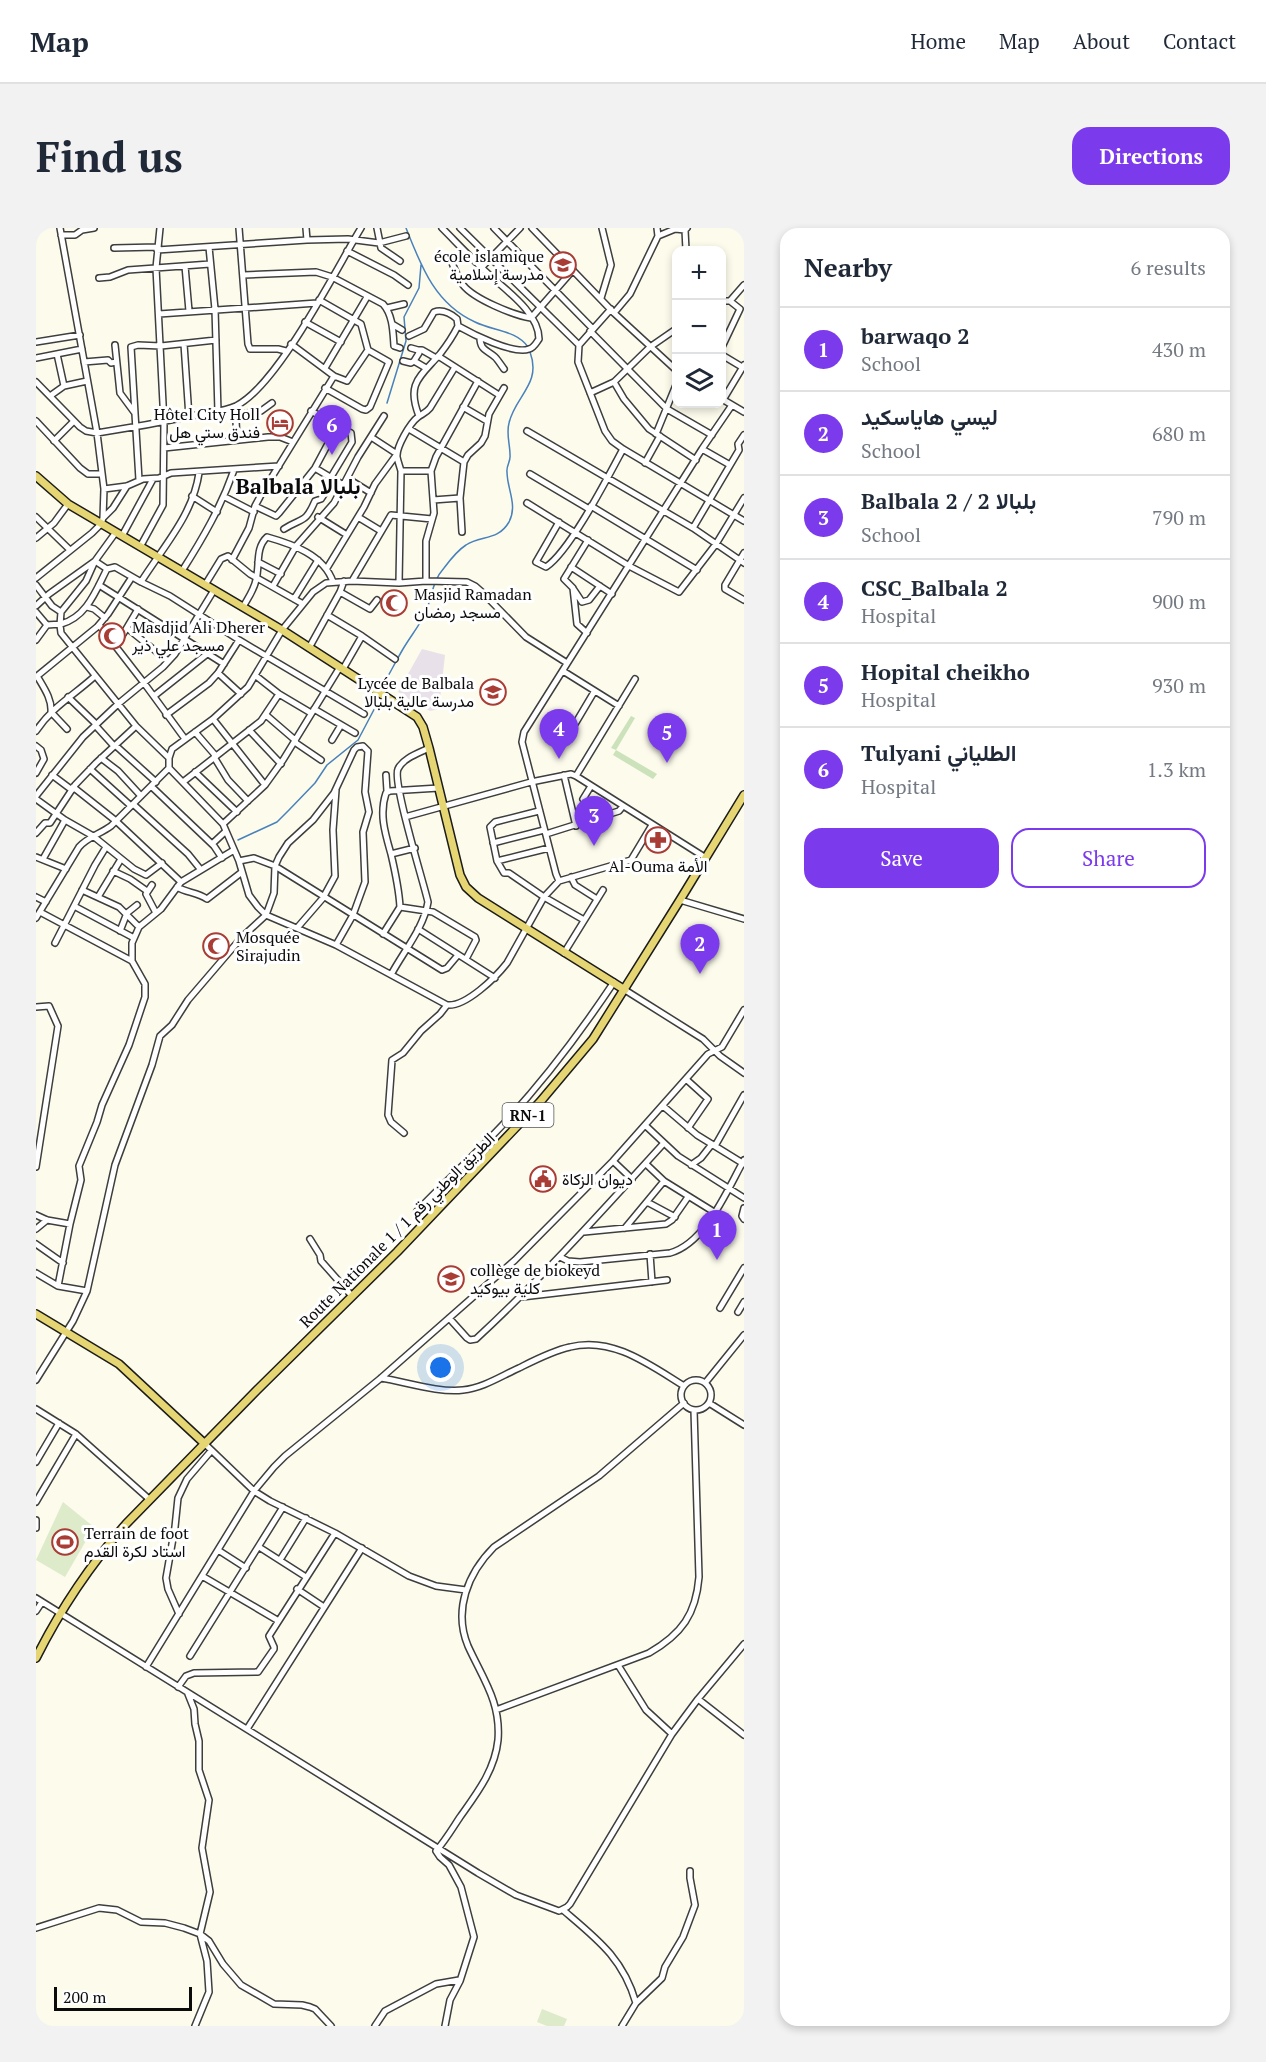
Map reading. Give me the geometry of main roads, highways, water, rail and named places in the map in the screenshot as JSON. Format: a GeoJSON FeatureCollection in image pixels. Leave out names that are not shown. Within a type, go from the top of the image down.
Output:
{"type":"FeatureCollection","features":[{"type":"Feature","properties":{"kind":"main road"},"geometry":{"type":"LineString","coordinates":[[36,476],[68,504],[102,521],[140,547],[282,630],[417,717],[423,727],[460,875],[466,887],[478,898],[526,929],[625,989]]}},
{"type":"Feature","properties":{"kind":"main road","name":"Route Nationale 1 / الطريق الوطني رقم 1"},"geometry":{"type":"LineString","coordinates":[[36,1658],[61,1613],[113,1539],[149,1499],[448,1199],[540,1102],[593,1039],[744,795]]}},
{"type":"Feature","properties":{"kind":"main road"},"geometry":{"type":"LineString","coordinates":[[36,1314],[118,1364],[204,1444]]}},
{"type":"Feature","properties":{"kind":"waterway"},"geometry":{"type":"LineString","coordinates":[[406,228],[424,270],[449,305],[475,322],[517,337],[528,347]]}},
{"type":"Feature","properties":{"kind":"waterway"},"geometry":{"type":"LineString","coordinates":[[387,403],[406,341],[404,317],[419,288],[421,265]]}},
{"type":"Feature","properties":{"kind":"waterway"},"geometry":{"type":"LineString","coordinates":[[383,685],[425,614],[440,573],[463,547],[495,535],[509,522],[512,503],[507,478],[510,457],[508,427],[516,405],[533,373],[530,352]]}},
{"type":"Feature","properties":{"kind":"waterway"},"geometry":{"type":"LineString","coordinates":[[238,840],[277,822],[315,783],[327,765],[358,740],[378,702]]}},
{"type":"Feature","properties":{"kind":"place","name":"école islamique مدرسة إسلامية"},"geometry":{"type":"Point","coordinates":[563,265]}},
{"type":"Feature","properties":{"kind":"place","name":"Hôtel City Holl فندق ستي هل"},"geometry":{"type":"Point","coordinates":[280,423]}},
{"type":"Feature","properties":{"kind":"place","name":"Tulyani الطلياني"},"geometry":{"type":"Point","coordinates":[332,455]}},
{"type":"Feature","properties":{"kind":"place","name":"Masjid Ramadan مسجد رمضان"},"geometry":{"type":"Point","coordinates":[394,603]}},
{"type":"Feature","properties":{"kind":"place","name":"Masdjid Ali Dherer مسجد علي ذير"},"geometry":{"type":"Point","coordinates":[112,636]}},
{"type":"Feature","properties":{"kind":"place","name":"Lycée de Balbala مدرسة عالية بلبالا"},"geometry":{"type":"Point","coordinates":[493,692]}},
{"type":"Feature","properties":{"kind":"place","name":"CSC_Balbala 2"},"geometry":{"type":"Point","coordinates":[559,759]}},
{"type":"Feature","properties":{"kind":"place","name":"Hopital cheikho"},"geometry":{"type":"Point","coordinates":[667,763]}},
{"type":"Feature","properties":{"kind":"place","name":"Al-Ouma الأمة"},"geometry":{"type":"Point","coordinates":[658,840]}},
{"type":"Feature","properties":{"kind":"place","name":"Balbala 2 / بلبالا 2"},"geometry":{"type":"Point","coordinates":[594,846]}},
{"type":"Feature","properties":{"kind":"place","name":"Mosquée Sirajudin"},"geometry":{"type":"Point","coordinates":[216,946]}},
{"type":"Feature","properties":{"kind":"place","name":"ليسي هاياسكيد"},"geometry":{"type":"Point","coordinates":[700,974]}},
{"type":"Feature","properties":{"kind":"place","name":"ديوان الزكاة"},"geometry":{"type":"Point","coordinates":[543,1179]}},
{"type":"Feature","properties":{"kind":"place","name":"barwaqo 2"},"geometry":{"type":"Point","coordinates":[717,1260]}},
{"type":"Feature","properties":{"kind":"place","name":"collège de biokeyd كلية بيوكيد"},"geometry":{"type":"Point","coordinates":[451,1279]}},
{"type":"Feature","properties":{"kind":"place","name":"Terrain de foot استاد لكرة القدم"},"geometry":{"type":"Point","coordinates":[65,1542]}},
{"type":"Feature","properties":{"kind":"district","name":"Balbala بلبالا"},"geometry":{"type":"Point","coordinates":[298,485]}}]}
